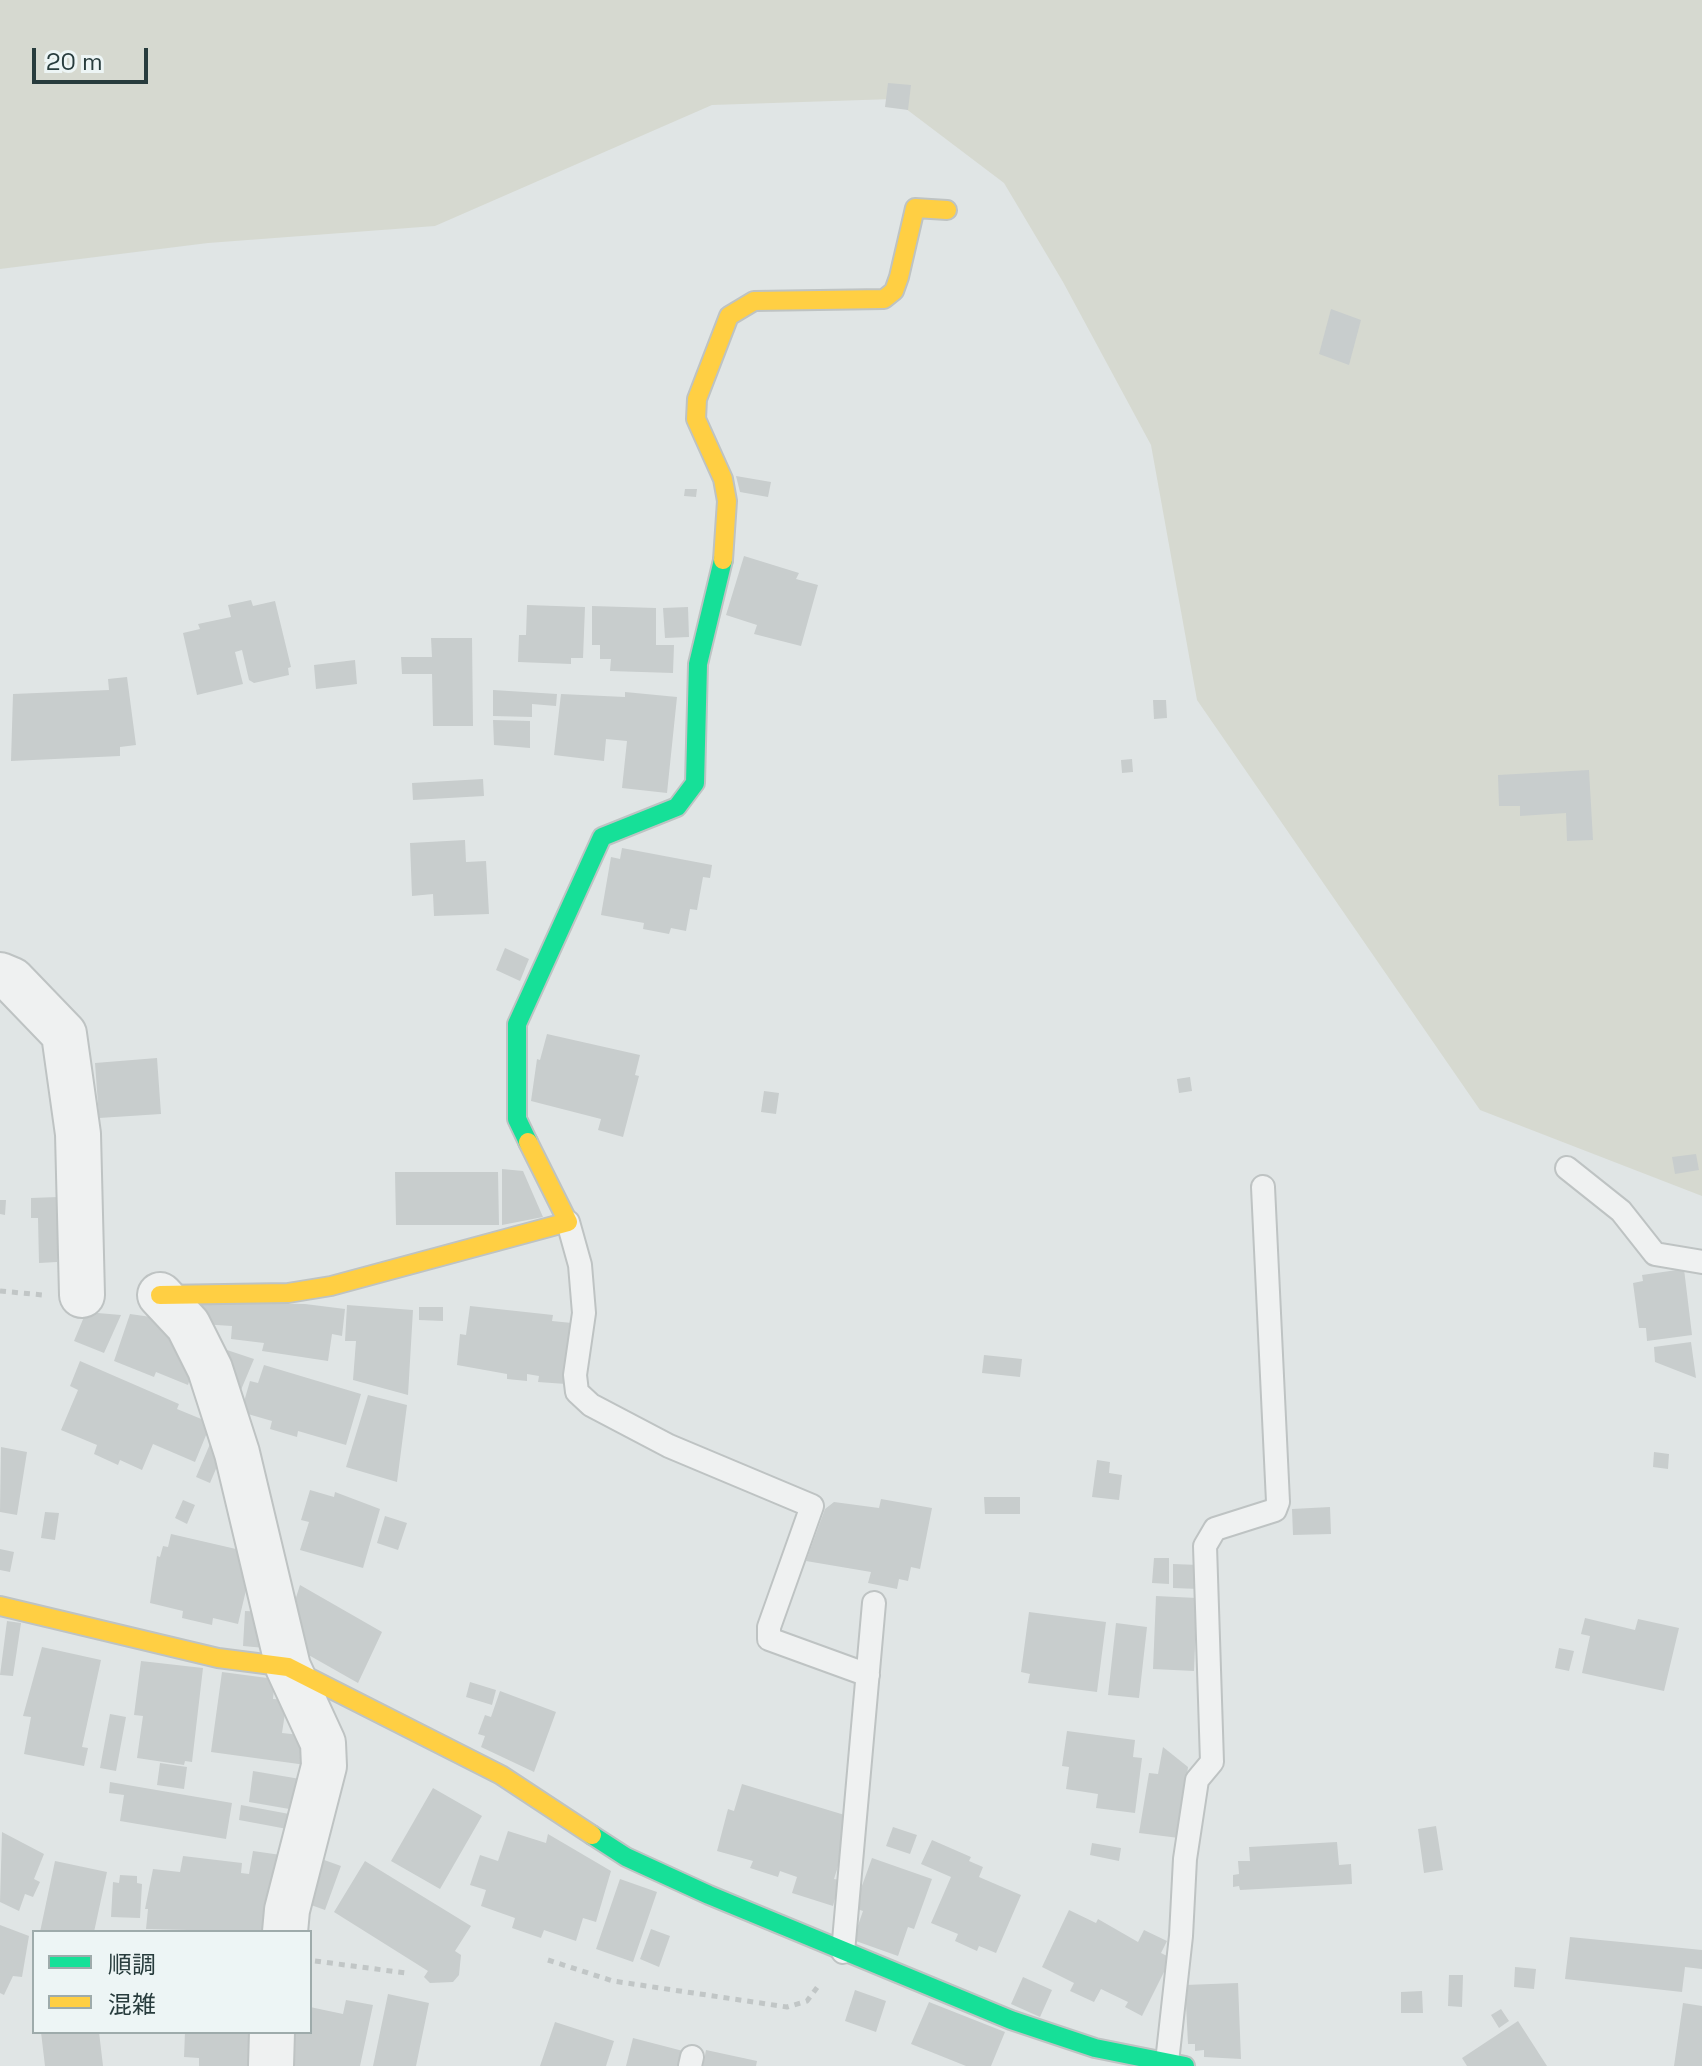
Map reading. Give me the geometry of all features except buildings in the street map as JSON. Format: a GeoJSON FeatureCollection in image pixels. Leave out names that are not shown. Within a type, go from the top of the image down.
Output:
{"type":"FeatureCollection","features":[{"type":"Feature","properties":{"kind":"street"},"geometry":{"type":"LineString","coordinates":[[160,1295],[288,1293],[317,1288],[568,1222],[517,1119],[517,1024],[602,837],[610,831],[677,807],[695,783],[698,664],[722,576],[727,501],[723,479],[696,419],[697,399],[729,316],[742,305],[754,301],[869,302],[884,299],[894,291],[899,277],[915,208],[947,210]]}},
{"type":"Feature","properties":{"kind":"street"},"geometry":{"type":"LineString","coordinates":[[0,975],[12,980],[64,1034],[78,1134],[82,1295]]}},
{"type":"Feature","properties":{"kind":"street"},"geometry":{"type":"LineString","coordinates":[[160,1295],[188,1325],[210,1369],[237,1453],[288,1667],[323,1743],[324,1766],[287,1910],[285,1930]]}},
{"type":"Feature","properties":{"kind":"street"},"geometry":{"type":"LineString","coordinates":[[0,1606],[218,1658],[288,1667],[501,1775],[626,1857],[843,1952],[1011,2020],[1095,2048],[1176,2064]]}},
{"type":"Feature","properties":{"kind":"street"},"geometry":{"type":"LineString","coordinates":[[271,2066],[272,2034]]}},
{"type":"Feature","properties":{"kind":"lane"},"geometry":{"type":"LineString","coordinates":[[1567,1168],[1621,1211],[1655,1254],[1702,1262]]}},
{"type":"Feature","properties":{"kind":"lane"},"geometry":{"type":"LineString","coordinates":[[1176,2064],[1185,1859],[1197,1780],[1212,1762],[1205,1546],[1215,1529],[1275,1510],[1278,1502],[1263,1187]]}},
{"type":"Feature","properties":{"kind":"lane"},"geometry":{"type":"LineString","coordinates":[[568,1222],[580,1265],[584,1313],[575,1375],[577,1392],[591,1405],[669,1446],[812,1506],[769,1627],[769,1639],[868,1675]]}},
{"type":"Feature","properties":{"kind":"lane"},"geometry":{"type":"LineString","coordinates":[[843,1952],[874,1603]]}},
{"type":"Feature","properties":{"kind":"path"},"geometry":{"type":"LineString","coordinates":[[548,1960],[613,1981],[787,2007],[807,2001],[843,1952]]}},
{"type":"Feature","properties":{"kind":"path"},"geometry":{"type":"LineString","coordinates":[[312,1960],[406,1973]]}},
{"type":"Feature","properties":{"kind":"shaded area"},"geometry":{"type":"Polygon","coordinates":[[[0,0],[1702,0],[1702,1196],[1480,1110],[1197,700],[1151,445],[1063,282],[1004,183],[893,99],[712,105],[435,226],[208,243],[0,269],[0,0]]]}},
{"type":"Feature","properties":{"kind":"traffic: fast"},"geometry":{"type":"LineString","coordinates":[[528,1142],[517,1119],[517,1024],[602,837],[677,807],[695,783],[698,664],[723,560]]}},
{"type":"Feature","properties":{"kind":"traffic: fast"},"geometry":{"type":"LineString","coordinates":[[592,1835],[626,1857],[709,1895],[1011,2020],[1095,2048],[1185,2066]]}},
{"type":"Feature","properties":{"kind":"traffic: slow"},"geometry":{"type":"LineString","coordinates":[[723,560],[727,501],[723,479],[696,419],[697,399],[729,316],[754,301],[884,299],[894,291],[899,277],[915,208],[947,210]]}},
{"type":"Feature","properties":{"kind":"traffic: slow"},"geometry":{"type":"LineString","coordinates":[[160,1295],[288,1293],[331,1286],[568,1222],[528,1142]]}},
{"type":"Feature","properties":{"kind":"traffic: slow"},"geometry":{"type":"LineString","coordinates":[[0,1606],[218,1658],[288,1667],[501,1775],[592,1835]]}}]}
